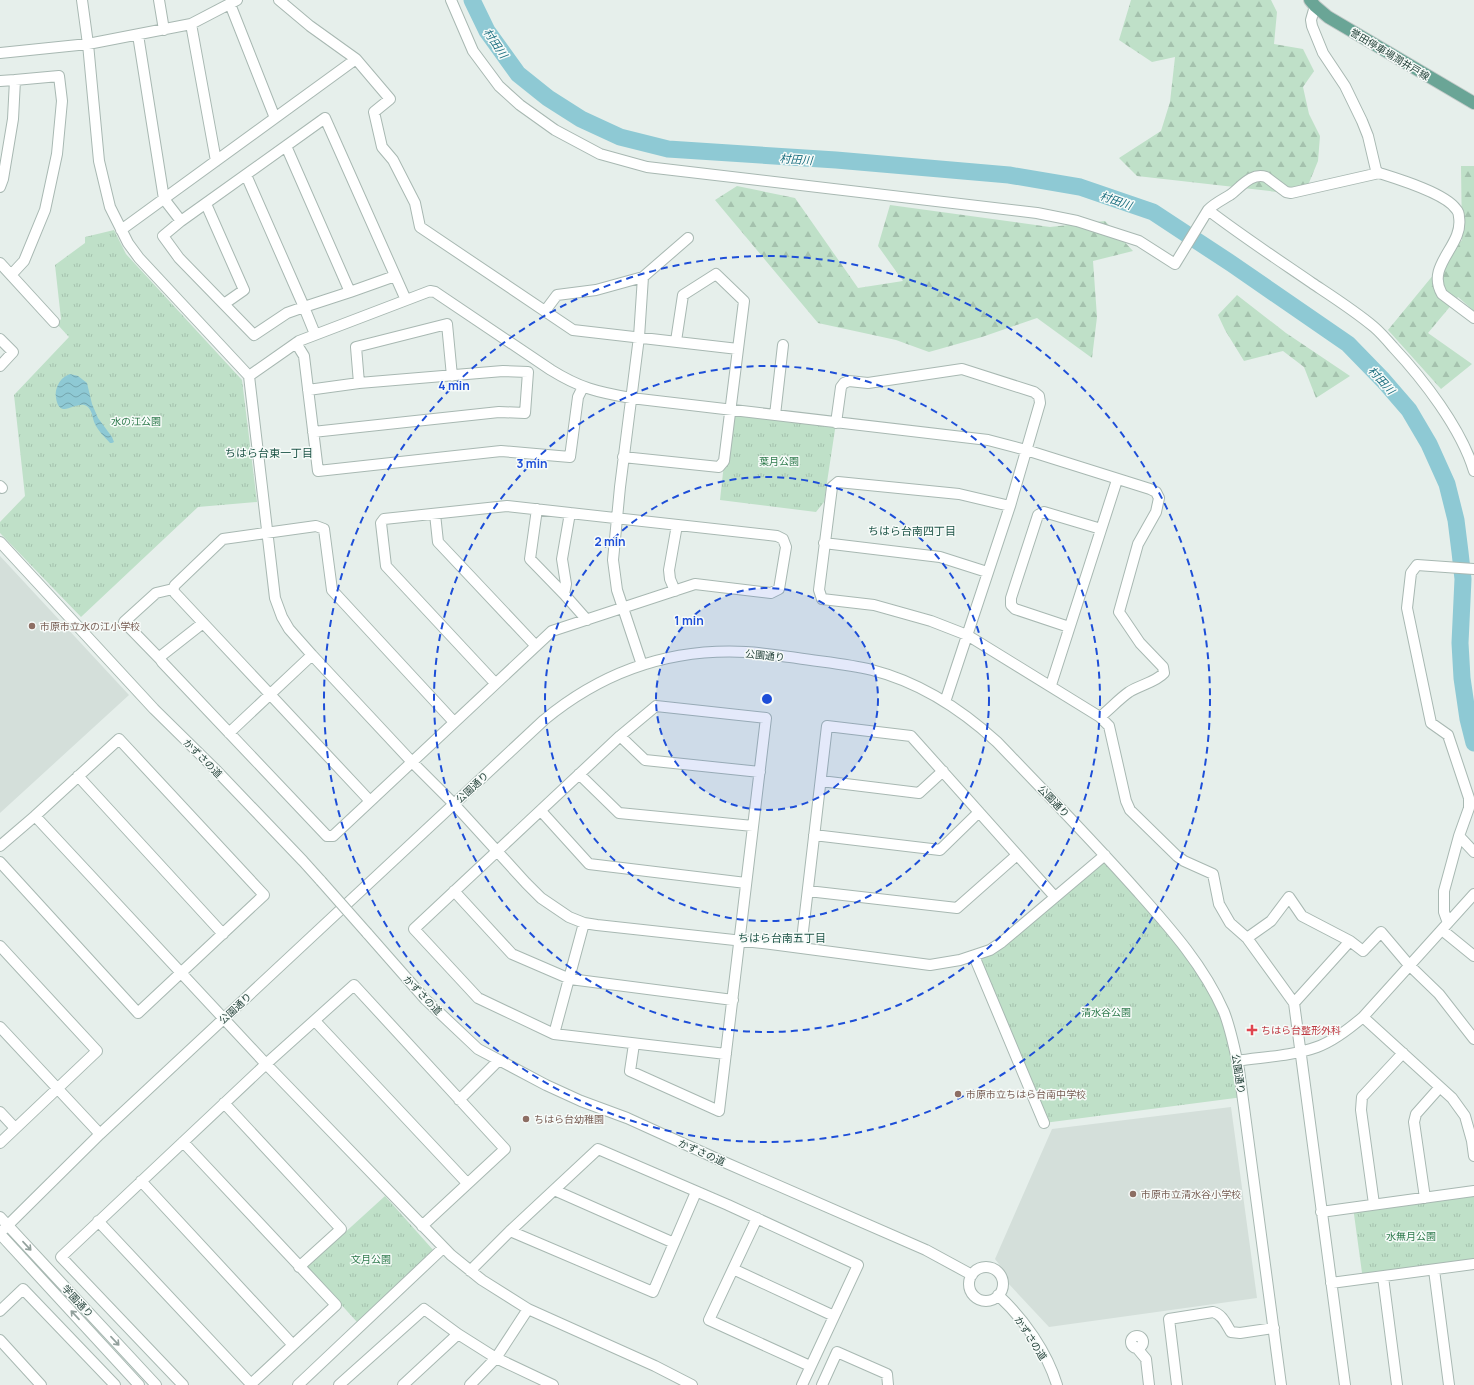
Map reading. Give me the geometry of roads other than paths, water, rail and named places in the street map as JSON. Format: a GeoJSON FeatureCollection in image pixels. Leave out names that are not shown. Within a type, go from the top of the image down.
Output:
{"type":"FeatureCollection","features":[{"type":"Feature","properties":{"kind":"main road","name":"誉田停車場潤井戸線"},"geometry":{"type":"LineString","coordinates":[[1312,3],[1328,17],[1474,103]]}},
{"type":"Feature","properties":{"kind":"street"},"geometry":{"type":"LineString","coordinates":[[82,0],[88,44],[99,161],[110,207],[128,243],[139,258],[249,376],[275,598],[282,617],[289,629],[312,655],[412,762],[454,804],[496,852],[541,898],[569,917],[597,925],[800,948],[930,965],[960,960],[990,950],[1002,942],[1105,855]]}},
{"type":"Feature","properties":{"kind":"street"},"geometry":{"type":"LineString","coordinates":[[159,0],[164,30]]}},
{"type":"Feature","properties":{"kind":"street"},"geometry":{"type":"LineString","coordinates":[[279,0],[310,26],[356,59],[390,99],[374,112],[382,147],[393,160],[415,203],[420,227],[573,330],[738,349]]}},
{"type":"Feature","properties":{"kind":"street"},"geometry":{"type":"LineString","coordinates":[[451,0],[473,51],[499,86],[520,105],[555,130],[600,154],[647,167],[1037,213],[1076,221],[1139,241],[1175,264],[1208,210],[1214,203],[1230,195],[1245,183],[1258,177],[1266,177],[1286,192],[1292,193],[1379,174],[1401,180],[1424,189],[1450,203],[1457,210],[1460,219],[1458,235],[1441,264],[1437,282],[1442,294],[1474,318]]}},
{"type":"Feature","properties":{"kind":"street"},"geometry":{"type":"LineString","coordinates":[[0,53],[88,44],[164,30],[191,24],[233,2],[275,118]]}},
{"type":"Feature","properties":{"kind":"street"},"geometry":{"type":"LineString","coordinates":[[1312,3],[1312,26],[1323,53],[1338,78],[1345,86],[1362,121],[1368,136],[1376,170],[1379,174]]}},
{"type":"Feature","properties":{"kind":"street"},"geometry":{"type":"LineString","coordinates":[[191,24],[216,161]]}},
{"type":"Feature","properties":{"kind":"street"},"geometry":{"type":"LineString","coordinates":[[138,35],[164,199],[181,221]]}},
{"type":"Feature","properties":{"kind":"street"},"geometry":{"type":"LineString","coordinates":[[121,230],[356,59]]}},
{"type":"Feature","properties":{"kind":"street"},"geometry":{"type":"LineString","coordinates":[[0,81],[59,76],[62,101],[56,154],[45,210],[24,261],[11,275]]}},
{"type":"Feature","properties":{"kind":"street"},"geometry":{"type":"LineString","coordinates":[[0,187],[3,179],[13,119],[15,80]]}},
{"type":"Feature","properties":{"kind":"street"},"geometry":{"type":"LineString","coordinates":[[395,276],[287,313],[254,335],[179,258],[163,236],[181,221],[325,118],[406,300]]}},
{"type":"Feature","properties":{"kind":"street"},"geometry":{"type":"LineString","coordinates":[[286,146],[350,292]]}},
{"type":"Feature","properties":{"kind":"street"},"geometry":{"type":"LineString","coordinates":[[246,175],[315,334]]}},
{"type":"Feature","properties":{"kind":"street"},"geometry":{"type":"LineString","coordinates":[[206,204],[244,290],[224,304]]}},
{"type":"Feature","properties":{"kind":"street"},"geometry":{"type":"LineString","coordinates":[[1208,210],[1242,236],[1347,307],[1375,328],[1403,358],[1438,402],[1454,429],[1474,471]]}},
{"type":"Feature","properties":{"kind":"street"},"geometry":{"type":"LineString","coordinates":[[544,311],[557,295],[596,290],[643,277],[688,238]]}},
{"type":"Feature","properties":{"kind":"street"},"geometry":{"type":"LineString","coordinates":[[0,264],[54,322]]}},
{"type":"Feature","properties":{"kind":"street"},"geometry":{"type":"LineString","coordinates":[[624,457],[719,467],[724,462],[744,301],[716,274],[683,295],[676,341]]}},
{"type":"Feature","properties":{"kind":"street"},"geometry":{"type":"LineString","coordinates":[[642,664],[617,590],[613,560],[616,518],[638,337],[643,277]]}},
{"type":"Feature","properties":{"kind":"street"},"geometry":{"type":"LineString","coordinates":[[249,376],[296,343],[315,334],[430,291],[435,292],[551,370],[583,387],[606,394],[836,423],[988,440],[1026,450],[1156,492],[1159,498],[1156,512],[1138,544],[1119,612],[1140,643],[1163,667],[1164,673],[1160,678],[1141,685],[1128,693],[1100,717]]}},
{"type":"Feature","properties":{"kind":"street"},"geometry":{"type":"LineString","coordinates":[[359,383],[356,347],[447,324],[452,376]]}},
{"type":"Feature","properties":{"kind":"street"},"geometry":{"type":"LineString","coordinates":[[0,338],[13,352],[0,366]]}},
{"type":"Feature","properties":{"kind":"street"},"geometry":{"type":"LineString","coordinates":[[296,343],[304,356],[318,471],[500,452],[570,457],[578,397],[583,387]]}},
{"type":"Feature","properties":{"kind":"street"},"geometry":{"type":"LineString","coordinates":[[775,415],[783,344]]}},
{"type":"Feature","properties":{"kind":"street"},"geometry":{"type":"LineString","coordinates":[[836,423],[841,387],[844,382],[849,381],[868,383],[962,370],[1034,392],[1039,396],[1040,403],[1010,506],[945,702]]}},
{"type":"Feature","properties":{"kind":"street"},"geometry":{"type":"LineString","coordinates":[[308,390],[359,383],[503,371],[528,372],[525,413],[499,412],[313,432]]}},
{"type":"Feature","properties":{"kind":"street"},"geometry":{"type":"LineString","coordinates":[[1051,685],[1116,480]]}},
{"type":"Feature","properties":{"kind":"street"},"geometry":{"type":"LineString","coordinates":[[1010,506],[959,494],[838,482],[832,487],[824,544],[819,590],[822,598],[874,605],[931,621],[967,635],[1051,685],[1100,717],[1109,726],[1126,801],[1130,810],[1177,856],[1184,861],[1213,874],[1219,904],[1230,923],[1247,938],[1294,1003],[1299,1052],[1345,1385]]}},
{"type":"Feature","properties":{"kind":"street"},"geometry":{"type":"LineString","coordinates":[[454,722],[332,590],[324,529],[316,526],[223,539],[175,585],[173,589],[156,593],[124,622],[327,836],[333,836],[552,631],[695,584],[771,593],[776,592],[780,589],[786,546],[783,539],[777,536],[507,506],[384,519],[381,523],[386,566],[495,684]]}},
{"type":"Feature","properties":{"kind":"street"},"geometry":{"type":"LineString","coordinates":[[537,509],[530,559],[564,594],[586,620]]}},
{"type":"Feature","properties":{"kind":"street"},"geometry":{"type":"LineString","coordinates":[[1069,627],[1016,609],[1011,605],[1011,598],[1038,515],[1044,512],[1101,529]]}},
{"type":"Feature","properties":{"kind":"street"},"geometry":{"type":"LineString","coordinates":[[435,514],[438,542],[536,646]]}},
{"type":"Feature","properties":{"kind":"street"},"geometry":{"type":"LineString","coordinates":[[564,594],[566,584],[562,559],[570,514]]}},
{"type":"Feature","properties":{"kind":"street"},"geometry":{"type":"LineString","coordinates":[[675,591],[670,579],[669,570],[677,525]]}},
{"type":"Feature","properties":{"kind":"street","name":"かずさの道"},"geometry":{"type":"LineString","coordinates":[[0,542],[154,709],[214,768],[321,881],[425,999],[478,1049],[546,1085],[581,1101],[627,1118],[926,1250],[972,1275]]}},
{"type":"Feature","properties":{"kind":"street"},"geometry":{"type":"LineString","coordinates":[[824,544],[940,557],[987,572]]}},
{"type":"Feature","properties":{"kind":"street"},"geometry":{"type":"LineString","coordinates":[[1474,569],[1417,565],[1410,573],[1407,608],[1431,723],[1448,735],[1469,798],[1469,808],[1458,836],[1444,890],[1444,912],[1445,926],[1474,956]]}},
{"type":"Feature","properties":{"kind":"street"},"geometry":{"type":"LineString","coordinates":[[173,589],[175,593],[370,801]]}},
{"type":"Feature","properties":{"kind":"street"},"geometry":{"type":"LineString","coordinates":[[160,659],[203,623]]}},
{"type":"Feature","properties":{"kind":"street","name":"公園通り"},"geometry":{"type":"LineString","coordinates":[[0,1234],[100,1134],[223,1018],[559,707],[576,695],[600,682],[620,672],[642,664],[673,657],[718,652],[746,652],[830,662],[873,671],[896,678],[945,702],[980,727],[997,742],[1105,855],[1168,926],[1210,984],[1224,1012],[1232,1038],[1237,1061],[1281,1385]]}},
{"type":"Feature","properties":{"kind":"street"},"geometry":{"type":"LineString","coordinates":[[229,733],[312,655]]}},
{"type":"Feature","properties":{"kind":"street"},"geometry":{"type":"LineString","coordinates":[[634,1044],[630,1071],[718,1110],[726,1054],[733,1000],[766,718],[656,706],[620,736],[414,929],[478,998],[554,1034],[726,1054]]}},
{"type":"Feature","properties":{"kind":"street"},"geometry":{"type":"LineString","coordinates":[[800,948],[827,726],[911,736],[1055,897]]}},
{"type":"Feature","properties":{"kind":"street"},"geometry":{"type":"LineString","coordinates":[[620,736],[645,760],[760,772]]}},
{"type":"Feature","properties":{"kind":"street"},"geometry":{"type":"LineString","coordinates":[[0,846],[35,816],[119,738],[264,895],[138,1013],[0,862]]}},
{"type":"Feature","properties":{"kind":"street"},"geometry":{"type":"LineString","coordinates":[[821,781],[919,793],[943,771]]}},
{"type":"Feature","properties":{"kind":"street"},"geometry":{"type":"LineString","coordinates":[[579,774],[618,813],[753,826]]}},
{"type":"Feature","properties":{"kind":"street"},"geometry":{"type":"LineString","coordinates":[[78,776],[223,934]]}},
{"type":"Feature","properties":{"kind":"street"},"geometry":{"type":"LineString","coordinates":[[541,810],[589,864],[746,883]]}},
{"type":"Feature","properties":{"kind":"street"},"geometry":{"type":"LineString","coordinates":[[814,835],[940,850],[979,812]]}},
{"type":"Feature","properties":{"kind":"street"},"geometry":{"type":"LineString","coordinates":[[35,816],[266,1064],[443,1248],[470,1272],[528,1309],[649,1363],[692,1385]]}},
{"type":"Feature","properties":{"kind":"street"},"geometry":{"type":"LineString","coordinates":[[1458,836],[1474,852]]}},
{"type":"Feature","properties":{"kind":"street"},"geometry":{"type":"LineString","coordinates":[[808,890],[957,908],[1017,855]]}},
{"type":"Feature","properties":{"kind":"street"},"geometry":{"type":"LineString","coordinates":[[454,891],[512,954],[570,979],[733,1000]]}},
{"type":"Feature","properties":{"kind":"street"},"geometry":{"type":"LineString","coordinates":[[1247,938],[1271,921],[1288,897],[1302,916],[1350,941],[1362,950],[1381,932],[1409,965],[1439,994],[1474,1039]]}},
{"type":"Feature","properties":{"kind":"street"},"geometry":{"type":"LineString","coordinates":[[1237,1061],[1299,1052],[1317,1047],[1338,1037],[1363,1017],[1409,965],[1473,897]]}},
{"type":"Feature","properties":{"kind":"street"},"geometry":{"type":"LineString","coordinates":[[554,1034],[570,979],[584,922]]}},
{"type":"Feature","properties":{"kind":"street"},"geometry":{"type":"LineString","coordinates":[[1294,1003],[1350,941]]}},
{"type":"Feature","properties":{"kind":"street"},"geometry":{"type":"LineString","coordinates":[[0,946],[97,1052],[0,1143]]}},
{"type":"Feature","properties":{"kind":"street"},"geometry":{"type":"LineString","coordinates":[[974,956],[1044,1123]]}},
{"type":"Feature","properties":{"kind":"street"},"geometry":{"type":"LineString","coordinates":[[183,1385],[61,1257],[266,1064],[354,986],[505,1148],[422,1226]]}},
{"type":"Feature","properties":{"kind":"street"},"geometry":{"type":"LineString","coordinates":[[1363,1017],[1452,1098],[1465,1116],[1472,1141],[1474,1156]]}},
{"type":"Feature","properties":{"kind":"street"},"geometry":{"type":"LineString","coordinates":[[315,1021],[467,1184]]}},
{"type":"Feature","properties":{"kind":"street"},"geometry":{"type":"LineString","coordinates":[[0,1027],[100,1134]]}},
{"type":"Feature","properties":{"kind":"street"},"geometry":{"type":"LineString","coordinates":[[1374,1204],[1361,1110],[1362,1097],[1403,1053]]}},
{"type":"Feature","properties":{"kind":"street"},"geometry":{"type":"LineString","coordinates":[[459,1100],[500,1060]]}},
{"type":"Feature","properties":{"kind":"street"},"geometry":{"type":"LineString","coordinates":[[1425,1198],[1414,1122],[1416,1114],[1440,1087]]}},
{"type":"Feature","properties":{"kind":"street"},"geometry":{"type":"LineString","coordinates":[[224,1103],[341,1229],[299,1266]]}},
{"type":"Feature","properties":{"kind":"street"},"geometry":{"type":"LineString","coordinates":[[0,1112],[15,1128]]}},
{"type":"Feature","properties":{"kind":"street"},"geometry":{"type":"LineString","coordinates":[[98,1221],[250,1384],[293,1345],[336,1305],[183,1142]]}},
{"type":"Feature","properties":{"kind":"street"},"geometry":{"type":"LineString","coordinates":[[470,1272],[510,1231],[598,1149],[757,1218],[858,1265],[802,1385]]}},
{"type":"Feature","properties":{"kind":"street"},"geometry":{"type":"LineString","coordinates":[[141,1181],[293,1345]]}},
{"type":"Feature","properties":{"kind":"street"},"geometry":{"type":"LineString","coordinates":[[554,1190],[674,1243]]}},
{"type":"Feature","properties":{"kind":"street"},"geometry":{"type":"LineString","coordinates":[[1321,1212],[1474,1191]]}},
{"type":"Feature","properties":{"kind":"street"},"geometry":{"type":"LineString","coordinates":[[510,1231],[653,1292],[696,1192]]}},
{"type":"Feature","properties":{"kind":"street","name":"学園通り"},"geometry":{"type":"LineString","coordinates":[[0,1217],[156,1385]]}},
{"type":"Feature","properties":{"kind":"street"},"geometry":{"type":"LineString","coordinates":[[757,1218],[709,1320],[810,1366]]}},
{"type":"Feature","properties":{"kind":"street","name":"学園通り"},"geometry":{"type":"LineString","coordinates":[[0,1234],[139,1385]]}},
{"type":"Feature","properties":{"kind":"street"},"geometry":{"type":"LineString","coordinates":[[298,1385],[443,1248]]}},
{"type":"Feature","properties":{"kind":"street"},"geometry":{"type":"LineString","coordinates":[[1331,1283],[1474,1264]]}},
{"type":"Feature","properties":{"kind":"street"},"geometry":{"type":"LineString","coordinates":[[986,1267],[995,1270],[1000,1274],[1002,1280],[1002,1287],[998,1295],[989,1300],[977,1298],[972,1293],[970,1287],[972,1275],[976,1270],[986,1267]]}},
{"type":"Feature","properties":{"kind":"street"},"geometry":{"type":"LineString","coordinates":[[733,1269],[834,1316]]}},
{"type":"Feature","properties":{"kind":"street"},"geometry":{"type":"LineString","coordinates":[[1434,1270],[1449,1385]]}},
{"type":"Feature","properties":{"kind":"street"},"geometry":{"type":"LineString","coordinates":[[1383,1277],[1397,1385]]}},
{"type":"Feature","properties":{"kind":"street"},"geometry":{"type":"LineString","coordinates":[[0,1311],[23,1289],[115,1385]]}},
{"type":"Feature","properties":{"kind":"street","name":"かずさの道"},"geometry":{"type":"LineString","coordinates":[[998,1295],[1020,1318],[1038,1344],[1054,1374],[1057,1385]]}},
{"type":"Feature","properties":{"kind":"street"},"geometry":{"type":"LineString","coordinates":[[339,1385],[424,1309],[458,1334],[496,1358],[554,1385]]}},
{"type":"Feature","properties":{"kind":"street"},"geometry":{"type":"LineString","coordinates":[[470,1385],[496,1358],[528,1309]]}},
{"type":"Feature","properties":{"kind":"street"},"geometry":{"type":"LineString","coordinates":[[1178,1385],[1169,1319],[1213,1312],[1223,1319],[1230,1332],[1240,1333],[1274,1328]]}},
{"type":"Feature","properties":{"kind":"street"},"geometry":{"type":"LineString","coordinates":[[403,1385],[458,1334]]}},
{"type":"Feature","properties":{"kind":"street"},"geometry":{"type":"LineString","coordinates":[[0,1340],[41,1385]]}},
{"type":"Feature","properties":{"kind":"street"},"geometry":{"type":"LineString","coordinates":[[1136,1348],[1146,1359],[1149,1385]]}},
{"type":"Feature","properties":{"kind":"street"},"geometry":{"type":"LineString","coordinates":[[822,1385],[837,1352],[887,1374],[888,1385]]}},
{"type":"Feature","properties":{"kind":"water"},"geometry":{"type":"Polygon","coordinates":[[[70,374],[78,376],[87,383],[92,404],[98,418],[114,442],[110,443],[98,429],[88,407],[79,405],[65,409],[58,405],[56,396],[57,387],[62,378],[70,374]]]}},
{"type":"Feature","properties":{"kind":"waterway","name":"村田川"},"geometry":{"type":"LineString","coordinates":[[472,0],[487,31],[518,74],[548,98],[581,119],[620,137],[668,149],[836,160],[1009,175],[1080,187],[1153,212],[1232,264],[1348,344],[1383,380],[1409,410],[1429,444],[1447,484],[1456,520],[1463,579],[1460,643],[1462,678],[1468,719],[1474,743]]}},
{"type":"Feature","properties":{"kind":"place","name":"市原市立水の江小学校"},"geometry":{"type":"Point","coordinates":[32,626]}},
{"type":"Feature","properties":{"kind":"place","name":"ちはら台整形外科"},"geometry":{"type":"Point","coordinates":[1252,1030]}},
{"type":"Feature","properties":{"kind":"place","name":"市原市立ちはら台南中学校"},"geometry":{"type":"Point","coordinates":[958,1094]}},
{"type":"Feature","properties":{"kind":"place","name":"ちはら台幼稚園"},"geometry":{"type":"Point","coordinates":[526,1119]}},
{"type":"Feature","properties":{"kind":"place","name":"市原市立清水谷小学校"},"geometry":{"type":"Point","coordinates":[1133,1194]}},
{"type":"Feature","properties":{"kind":"district","name":"ちはら台東一丁目"},"geometry":{"type":"Point","coordinates":[269,452]}},
{"type":"Feature","properties":{"kind":"district","name":"ちはら台南四丁目"},"geometry":{"type":"Point","coordinates":[912,530]}},
{"type":"Feature","properties":{"kind":"district","name":"ちはら台南五丁目"},"geometry":{"type":"Point","coordinates":[782,937]}},
{"type":"Feature","properties":{"kind":"park label","name":"水の江公園"},"geometry":{"type":"Point","coordinates":[136,421]}},
{"type":"Feature","properties":{"kind":"park label","name":"葉月公園"},"geometry":{"type":"Point","coordinates":[779,461]}},
{"type":"Feature","properties":{"kind":"park label","name":"清水谷公園"},"geometry":{"type":"Point","coordinates":[1106,1012]}},
{"type":"Feature","properties":{"kind":"park label","name":"水無月公園"},"geometry":{"type":"Point","coordinates":[1411,1236]}},
{"type":"Feature","properties":{"kind":"park label","name":"文月公園"},"geometry":{"type":"Point","coordinates":[371,1259]}}]}
